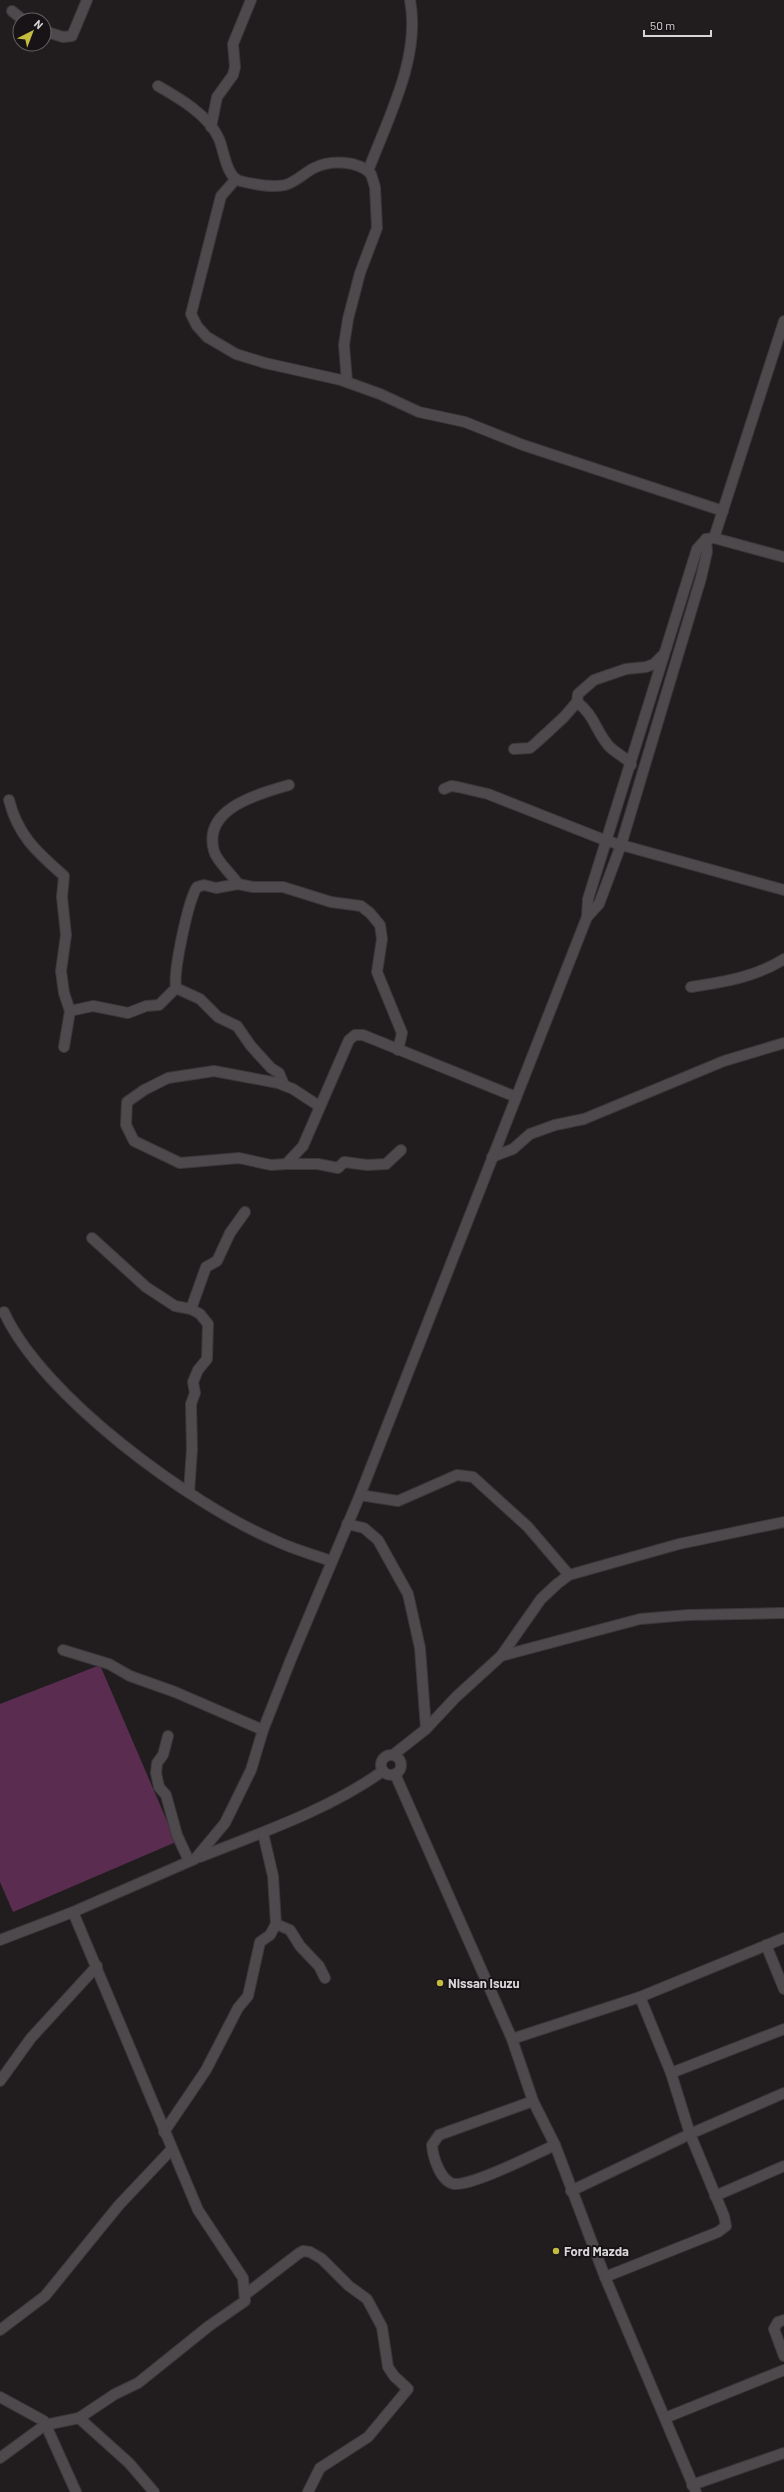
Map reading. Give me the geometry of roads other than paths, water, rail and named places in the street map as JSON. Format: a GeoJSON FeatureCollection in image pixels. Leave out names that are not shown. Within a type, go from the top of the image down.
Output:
{"type":"FeatureCollection","features":[{"type":"Feature","properties":{"kind":"street"},"geometry":{"type":"LineString","coordinates":[[52,34],[63,38],[72,36],[86,0]]}},
{"type":"Feature","properties":{"kind":"street"},"geometry":{"type":"LineString","coordinates":[[211,127],[217,97],[233,75],[235,68],[233,44],[251,0]]}},
{"type":"Feature","properties":{"kind":"street"},"geometry":{"type":"LineString","coordinates":[[368,170],[410,54],[414,32],[410,0]]}},
{"type":"Feature","properties":{"kind":"street"},"geometry":{"type":"LineString","coordinates":[[158,86],[183,101],[211,127],[219,139],[231,173],[236,179],[260,185],[278,186],[291,182],[322,166],[350,163],[368,170],[374,178],[377,228],[360,273],[348,319],[344,345],[347,382]]}},
{"type":"Feature","properties":{"kind":"street"},"geometry":{"type":"LineString","coordinates":[[236,179],[221,196],[191,308],[193,319],[207,337],[228,351],[254,360],[320,374],[347,382],[380,394],[419,412],[465,422],[523,445],[723,511]]}},
{"type":"Feature","properties":{"kind":"street"},"geometry":{"type":"LineString","coordinates":[[587,917],[599,904],[620,845],[700,578],[710,539],[723,511],[784,321]]}},
{"type":"Feature","properties":{"kind":"street"},"geometry":{"type":"LineString","coordinates":[[710,539],[784,557]]}},
{"type":"Feature","properties":{"kind":"street"},"geometry":{"type":"LineString","coordinates":[[192,1860],[225,1823],[251,1770],[263,1730],[331,1561],[360,1495],[587,917],[588,899],[631,765],[697,549],[710,539]]}},
{"type":"Feature","properties":{"kind":"street"},"geometry":{"type":"LineString","coordinates":[[514,749],[530,748],[577,702],[578,694],[594,680],[626,669],[646,667],[654,664],[666,650]]}},
{"type":"Feature","properties":{"kind":"street"},"geometry":{"type":"LineString","coordinates":[[577,702],[593,718],[600,734],[608,745],[631,765]]}},
{"type":"Feature","properties":{"kind":"street"},"geometry":{"type":"LineString","coordinates":[[625,784],[638,788]]}},
{"type":"Feature","properties":{"kind":"street"},"geometry":{"type":"LineString","coordinates":[[238,884],[214,852],[212,835],[219,821],[236,804],[289,785]]}},
{"type":"Feature","properties":{"kind":"street"},"geometry":{"type":"LineString","coordinates":[[444,789],[452,786],[488,794],[607,841],[784,890]]}},
{"type":"Feature","properties":{"kind":"street"},"geometry":{"type":"LineString","coordinates":[[9,800],[14,819],[24,837],[35,850],[64,876],[62,897],[66,935],[61,971],[64,993],[70,1010],[64,1048]]}},
{"type":"Feature","properties":{"kind":"street"},"geometry":{"type":"LineString","coordinates":[[176,988],[174,978],[194,891],[197,887],[204,885],[216,888],[238,884],[253,887],[283,887],[332,902],[362,906],[380,924],[382,939],[377,972],[402,1033],[398,1050]]}},
{"type":"Feature","properties":{"kind":"street"},"geometry":{"type":"LineString","coordinates":[[690,987],[733,980],[766,970],[784,959]]}},
{"type":"Feature","properties":{"kind":"street"},"geometry":{"type":"LineString","coordinates":[[70,1010],[93,1006],[128,1013],[146,1006],[159,1005],[176,988]]}},
{"type":"Feature","properties":{"kind":"street"},"geometry":{"type":"LineString","coordinates":[[176,988],[200,999],[218,1017],[241,1030],[251,1046],[271,1068],[279,1072],[284,1085]]}},
{"type":"Feature","properties":{"kind":"street"},"geometry":{"type":"LineString","coordinates":[[286,1164],[303,1146],[319,1106],[349,1040],[355,1035],[363,1036],[516,1097]]}},
{"type":"Feature","properties":{"kind":"street"},"geometry":{"type":"LineString","coordinates":[[492,1156],[513,1149],[530,1134],[555,1125],[584,1119],[724,1062],[784,1043]]}},
{"type":"Feature","properties":{"kind":"street"},"geometry":{"type":"LineString","coordinates":[[319,1106],[284,1085],[222,1072],[168,1078],[127,1102],[126,1125],[134,1141],[180,1163],[239,1158],[271,1165],[318,1164],[338,1168],[344,1162],[367,1165],[386,1164],[401,1150]]}},
{"type":"Feature","properties":{"kind":"street"},"geometry":{"type":"LineString","coordinates":[[191,1308],[206,1267],[217,1261],[230,1233],[245,1212]]}},
{"type":"Feature","properties":{"kind":"street"},"geometry":{"type":"LineString","coordinates":[[92,1238],[157,1296],[176,1306],[191,1308],[205,1319],[209,1329],[207,1359],[198,1370],[193,1382],[195,1393],[190,1416],[192,1448],[189,1492]]}},
{"type":"Feature","properties":{"kind":"street"},"geometry":{"type":"LineString","coordinates":[[4,1312],[21,1344],[53,1381],[136,1454],[189,1492],[221,1512],[274,1540],[331,1561]]}},
{"type":"Feature","properties":{"kind":"street"},"geometry":{"type":"LineString","coordinates":[[360,1495],[398,1500],[457,1475],[467,1475],[528,1527],[570,1575]]}},
{"type":"Feature","properties":{"kind":"street"},"geometry":{"type":"LineString","coordinates":[[383,1771],[383,1760],[393,1755],[426,1729],[456,1697],[501,1656],[541,1599],[556,1584],[570,1575],[679,1544],[784,1522]]}},
{"type":"Feature","properties":{"kind":"street"},"geometry":{"type":"LineString","coordinates":[[347,1524],[364,1528],[378,1540],[408,1594],[420,1648],[426,1729]]}},
{"type":"Feature","properties":{"kind":"street"},"geometry":{"type":"LineString","coordinates":[[501,1656],[640,1619],[688,1614],[784,1613]]}},
{"type":"Feature","properties":{"kind":"street"},"geometry":{"type":"LineString","coordinates":[[63,1650],[109,1664],[130,1676],[175,1692],[263,1730]]}},
{"type":"Feature","properties":{"kind":"street"},"geometry":{"type":"LineString","coordinates":[[168,1736],[163,1755],[157,1763],[156,1773],[159,1787],[166,1795],[177,1835],[192,1860]]}},
{"type":"Feature","properties":{"kind":"street"},"geometry":{"type":"LineString","coordinates":[[383,1771],[389,1774],[395,1774],[400,1770],[401,1764],[398,1758],[393,1755]]}},
{"type":"Feature","properties":{"kind":"street"},"geometry":{"type":"LineString","coordinates":[[0,1940],[73,1912],[192,1860],[263,1833],[354,1791],[383,1771]]}},
{"type":"Feature","properties":{"kind":"street"},"geometry":{"type":"LineString","coordinates":[[395,1774],[512,2039],[533,2101],[554,2145],[604,2277],[694,2489],[784,2453]]}},
{"type":"Feature","properties":{"kind":"street"},"geometry":{"type":"LineString","coordinates":[[164,2132],[206,2070],[235,2014],[248,1996],[260,1942],[270,1935],[276,1924],[273,1876],[263,1833]]}},
{"type":"Feature","properties":{"kind":"street"},"geometry":{"type":"LineString","coordinates":[[0,2458],[45,2425],[78,2418],[115,2394],[138,2383],[209,2326],[245,2301],[246,2294],[243,2278],[198,2210],[171,2150],[97,1966],[73,1912]]}},
{"type":"Feature","properties":{"kind":"street"},"geometry":{"type":"LineString","coordinates":[[276,1924],[290,1930],[300,1946],[319,1966],[326,1978]]}},
{"type":"Feature","properties":{"kind":"street"},"geometry":{"type":"LineString","coordinates":[[512,2039],[640,1997],[784,1938]]}},
{"type":"Feature","properties":{"kind":"street"},"geometry":{"type":"LineString","coordinates":[[766,1945],[784,1989]]}},
{"type":"Feature","properties":{"kind":"street"},"geometry":{"type":"LineString","coordinates":[[0,2081],[32,2038],[97,1966]]}},
{"type":"Feature","properties":{"kind":"street"},"geometry":{"type":"LineString","coordinates":[[604,2277],[724,2229],[726,2223],[690,2134],[671,2072],[640,1997]]}},
{"type":"Feature","properties":{"kind":"street"},"geometry":{"type":"LineString","coordinates":[[671,2072],[784,2029]]}},
{"type":"Feature","properties":{"kind":"street"},"geometry":{"type":"LineString","coordinates":[[571,2191],[690,2134],[784,2093]]}},
{"type":"Feature","properties":{"kind":"street"},"geometry":{"type":"LineString","coordinates":[[533,2101],[439,2135],[432,2145],[436,2162],[444,2178],[453,2184],[470,2182],[554,2145]]}},
{"type":"Feature","properties":{"kind":"street"},"geometry":{"type":"LineString","coordinates":[[0,2330],[45,2296],[119,2205],[171,2150]]}},
{"type":"Feature","properties":{"kind":"street"},"geometry":{"type":"LineString","coordinates":[[715,2196],[784,2166]]}},
{"type":"Feature","properties":{"kind":"street"},"geometry":{"type":"LineString","coordinates":[[246,2294],[303,2251],[310,2252],[322,2259],[349,2286],[367,2299],[382,2327],[388,2367],[394,2376],[408,2389],[368,2437],[320,2468],[308,2492]]}},
{"type":"Feature","properties":{"kind":"street"},"geometry":{"type":"LineString","coordinates":[[784,2320],[778,2322],[774,2328],[784,2356]]}},
{"type":"Feature","properties":{"kind":"street"},"geometry":{"type":"LineString","coordinates":[[665,2418],[784,2370]]}},
{"type":"Feature","properties":{"kind":"street"},"geometry":{"type":"LineString","coordinates":[[0,2396],[44,2421],[76,2492]]}},
{"type":"Feature","properties":{"kind":"street"},"geometry":{"type":"LineString","coordinates":[[78,2418],[129,2463],[154,2492]]}},
{"type":"Feature","properties":{"kind":"place","name":"Nissan Isuzu"},"geometry":{"type":"Point","coordinates":[440,1983]}},
{"type":"Feature","properties":{"kind":"place","name":"Ford Mazda"},"geometry":{"type":"Point","coordinates":[556,2251]}}]}
